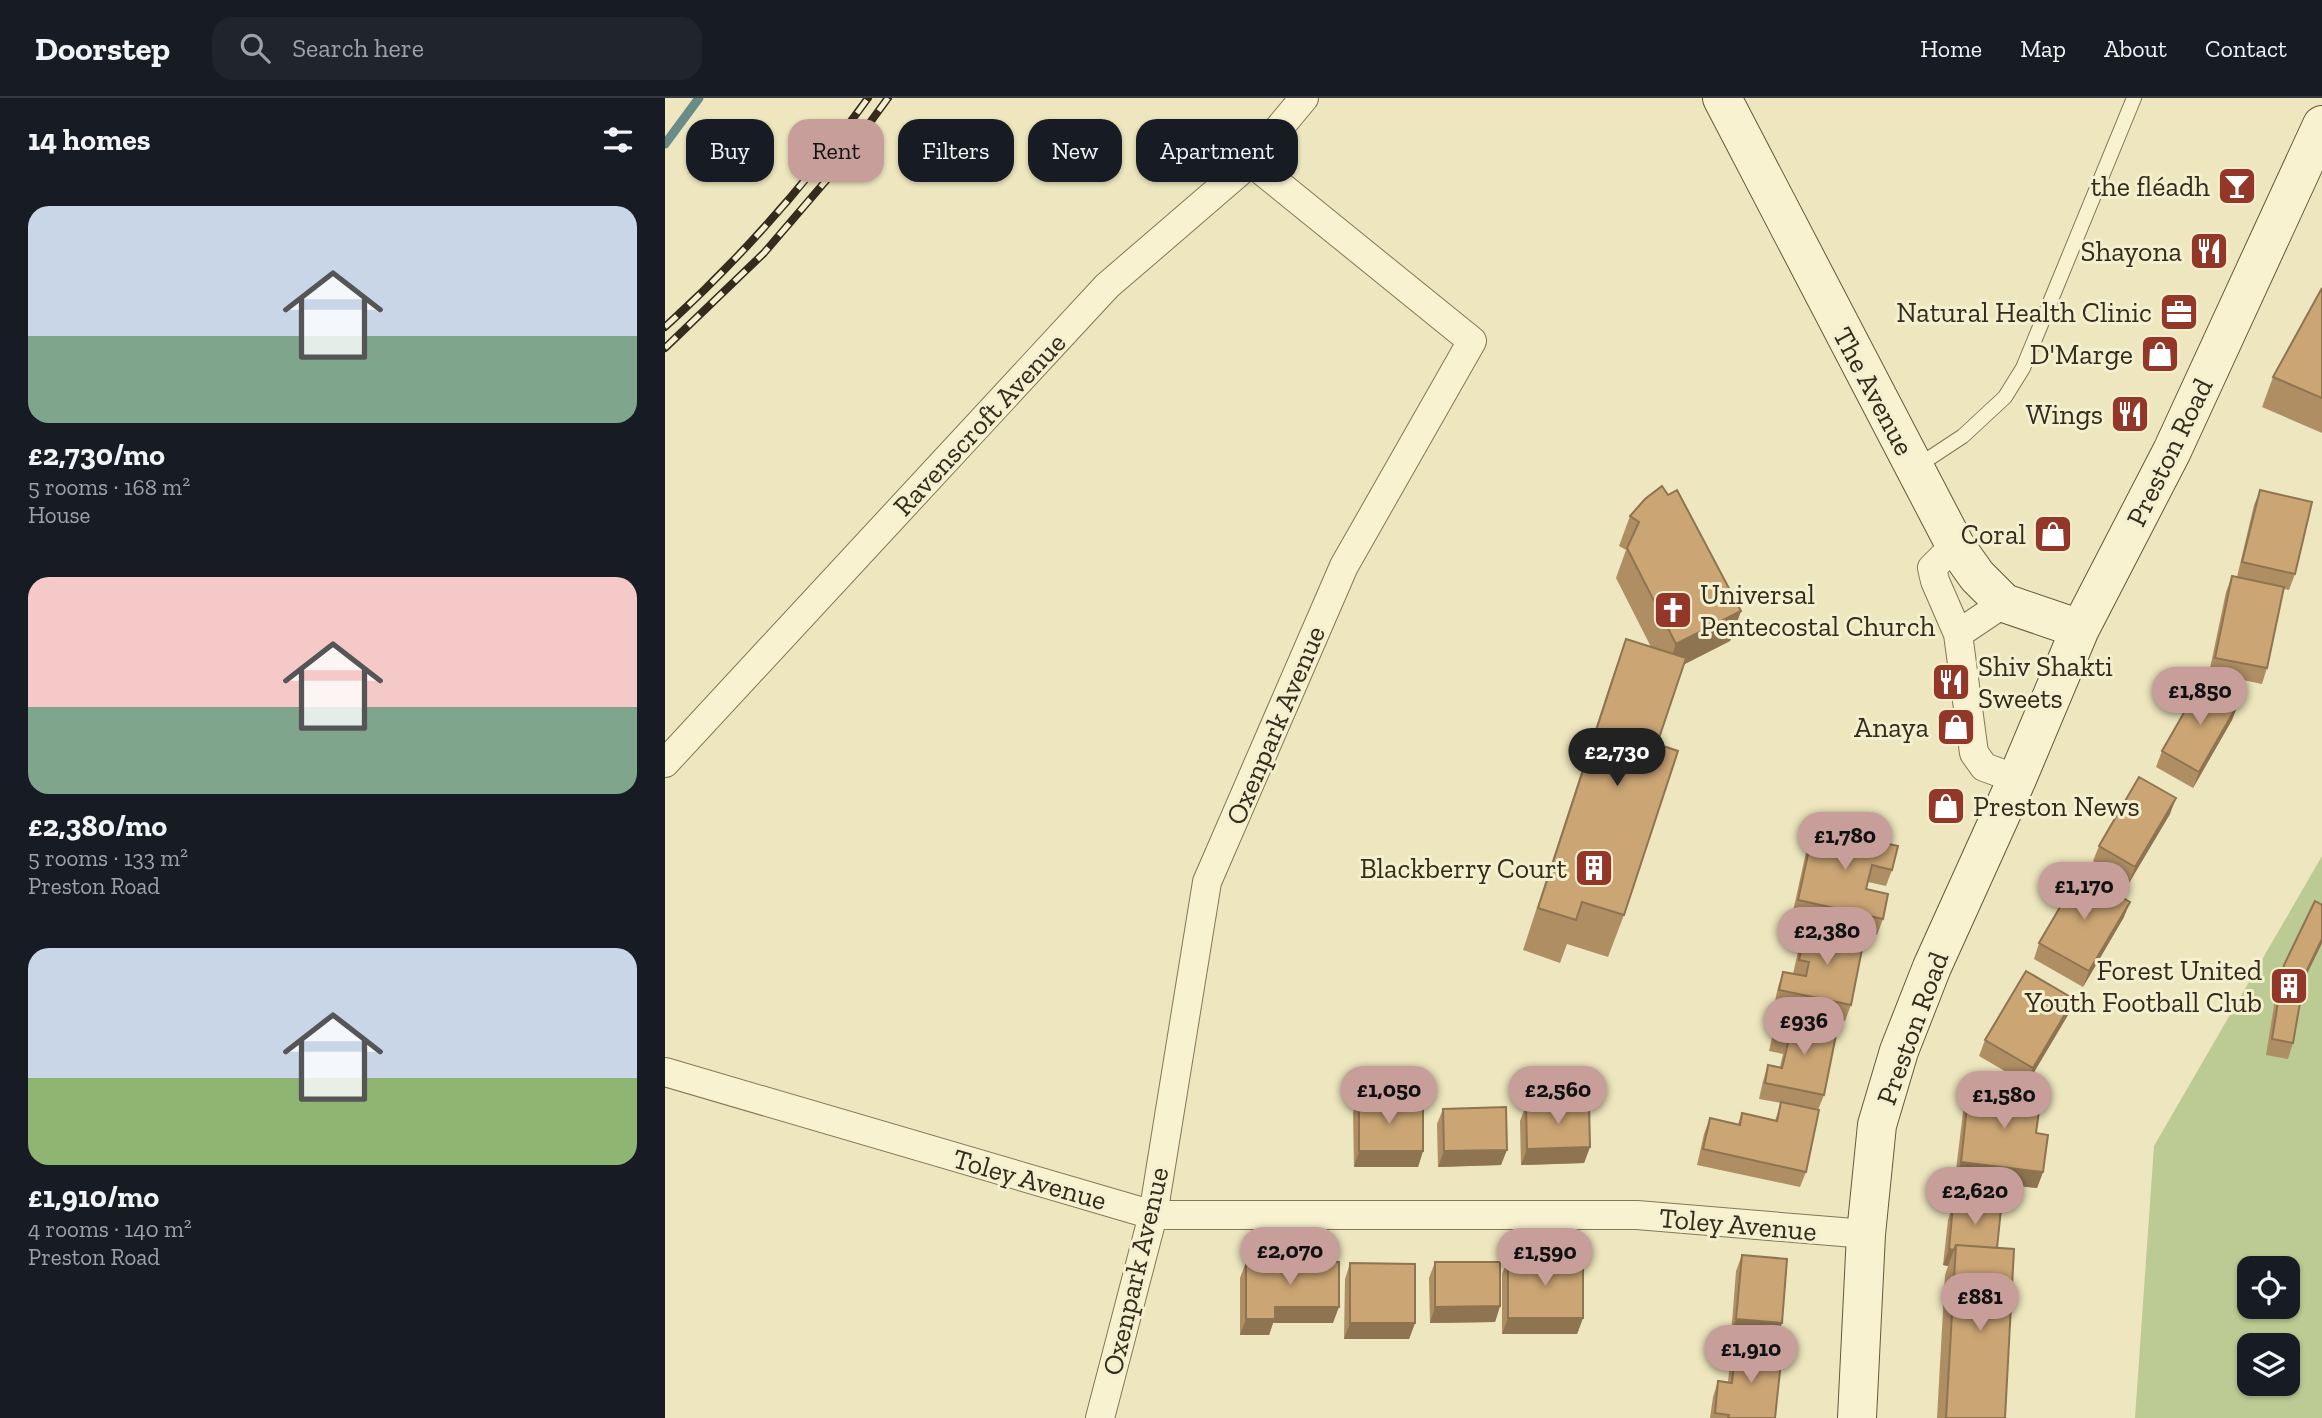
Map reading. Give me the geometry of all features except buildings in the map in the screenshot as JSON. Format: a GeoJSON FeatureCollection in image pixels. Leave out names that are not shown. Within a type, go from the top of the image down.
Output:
{"type":"FeatureCollection","features":[{"type":"Feature","properties":{"kind":"street","name":"Ravenscroft Avenue"},"geometry":{"type":"LineString","coordinates":[[1287,119],[1304,98]]}},
{"type":"Feature","properties":{"kind":"street","name":"The Avenue"},"geometry":{"type":"LineString","coordinates":[[1722,98],[1955,545],[1977,576],[2004,603],[2080,629]]}},
{"type":"Feature","properties":{"kind":"street","name":"Preston Road"},"geometry":{"type":"LineString","coordinates":[[1857,1418],[1866,1234],[1877,1125],[1899,1051],[2080,629],[2172,451],[2317,149]]}},
{"type":"Feature","properties":{"kind":"street","name":"Ravenscroft Avenue"},"geometry":{"type":"LineString","coordinates":[[665,763],[1107,286],[1228,182]]}},
{"type":"Feature","properties":{"kind":"street","name":"Oxenpark Avenue"},"geometry":{"type":"LineString","coordinates":[[1100,1418],[1153,1215],[1207,882],[1344,566],[1472,341],[1276,182]]}},
{"type":"Feature","properties":{"kind":"street"},"geometry":{"type":"LineString","coordinates":[[1955,545],[1932,568],[1958,634],[1974,753],[1984,768],[2017,779]]}},
{"type":"Feature","properties":{"kind":"street"},"geometry":{"type":"LineString","coordinates":[[1958,634],[2004,603]]}},
{"type":"Feature","properties":{"kind":"street","name":"Toley Avenue"},"geometry":{"type":"LineString","coordinates":[[665,1072],[1153,1215],[1637,1215],[1866,1234]]}},
{"type":"Feature","properties":{"kind":"lane"},"geometry":{"type":"LineString","coordinates":[[1915,468],[1963,436],[2005,397],[2023,368],[2134,98]]}},
{"type":"Feature","properties":{"kind":"green space"},"geometry":{"type":"Polygon","coordinates":[[[2322,856],[2322,1418],[2135,1418],[2154,1146],[2322,856]]]}},
{"type":"Feature","properties":{"kind":"waterway"},"geometry":{"type":"LineString","coordinates":[[665,144],[699,98]]}},
{"type":"Feature","properties":{"kind":"railway"},"geometry":{"type":"LineString","coordinates":[[665,327],[720,274],[772,218],[822,160],[868,98]]}},
{"type":"Feature","properties":{"kind":"railway"},"geometry":{"type":"LineString","coordinates":[[665,348],[764,253],[836,169],[888,98]]}},
{"type":"Feature","properties":{"kind":"place","name":"the fléadh"},"geometry":{"type":"Point","coordinates":[2237,186]}},
{"type":"Feature","properties":{"kind":"place","name":"Shayona"},"geometry":{"type":"Point","coordinates":[2209,251]}},
{"type":"Feature","properties":{"kind":"place","name":"Natural Health Clinic"},"geometry":{"type":"Point","coordinates":[2179,312]}},
{"type":"Feature","properties":{"kind":"place","name":"D'Marge"},"geometry":{"type":"Point","coordinates":[2160,354]}},
{"type":"Feature","properties":{"kind":"place","name":"Wings"},"geometry":{"type":"Point","coordinates":[2130,414]}},
{"type":"Feature","properties":{"kind":"place","name":"Coral"},"geometry":{"type":"Point","coordinates":[2053,534]}},
{"type":"Feature","properties":{"kind":"place","name":"Universal Pentecostal Church"},"geometry":{"type":"Point","coordinates":[1673,610]}},
{"type":"Feature","properties":{"kind":"place","name":"Shiv Shakti Sweets"},"geometry":{"type":"Point","coordinates":[1951,682]}},
{"type":"Feature","properties":{"kind":"place","name":"Anaya"},"geometry":{"type":"Point","coordinates":[1956,727]}},
{"type":"Feature","properties":{"kind":"place","name":"Preston News"},"geometry":{"type":"Point","coordinates":[1946,806]}},
{"type":"Feature","properties":{"kind":"place","name":"Blackberry Court"},"geometry":{"type":"Point","coordinates":[1594,868]}},
{"type":"Feature","properties":{"kind":"place","name":"Forest United Youth Football Club"},"geometry":{"type":"Point","coordinates":[2289,986]}}]}
